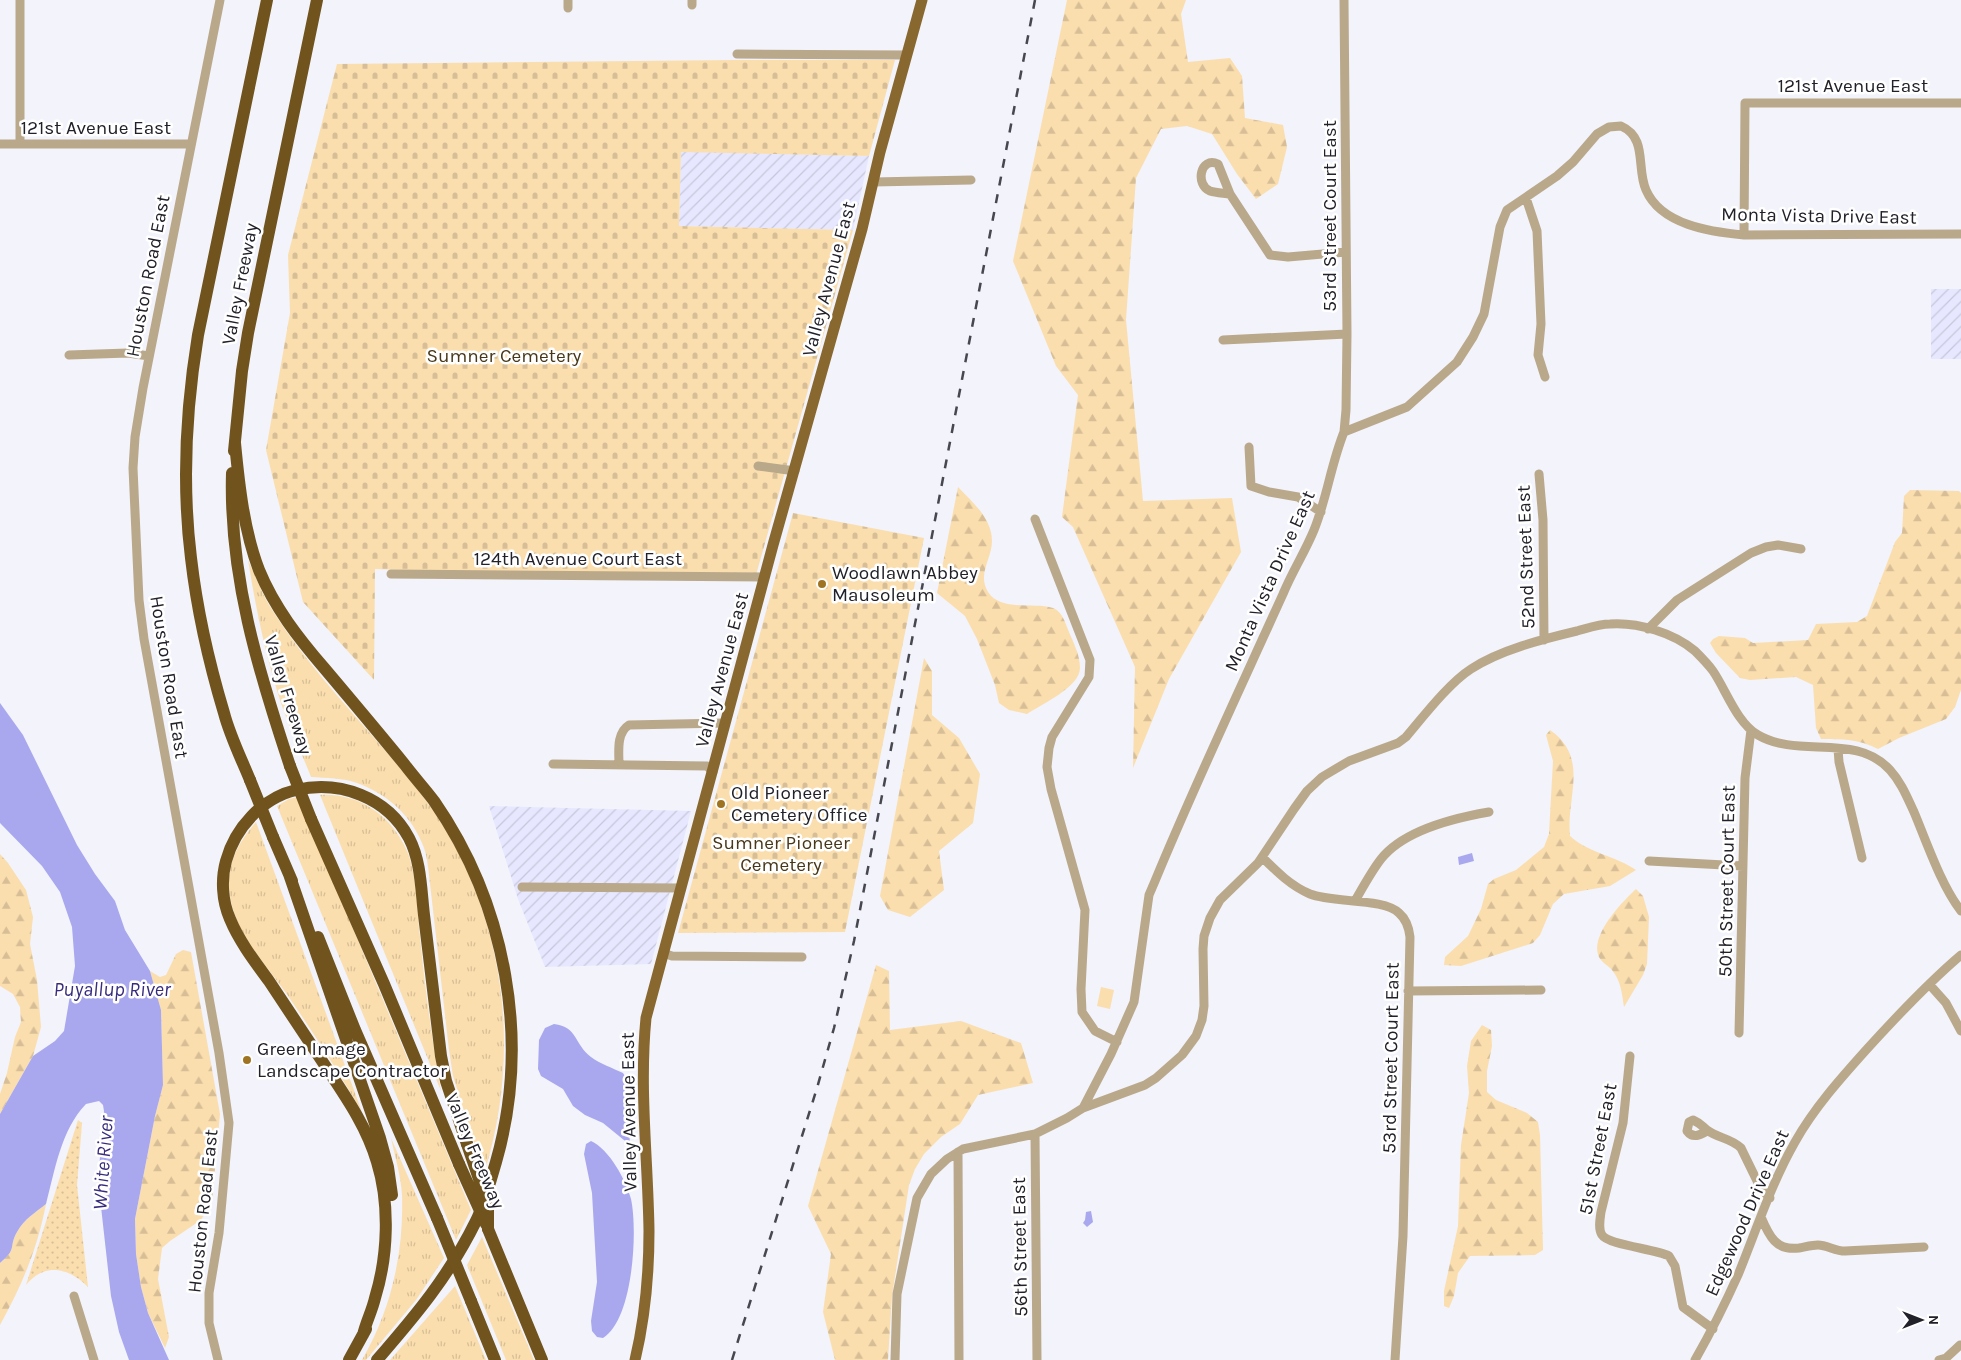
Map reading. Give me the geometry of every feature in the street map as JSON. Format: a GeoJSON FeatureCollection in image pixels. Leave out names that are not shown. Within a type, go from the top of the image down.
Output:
{"type":"FeatureCollection","features":[{"type":"Feature","properties":{"kind":"highway","name":"Valley Freeway"},"geometry":{"type":"LineString","coordinates":[[267,0],[191,377],[186,450],[190,555],[195,590],[224,715],[288,874],[325,953],[354,1030],[437,1218],[495,1360]]}},
{"type":"Feature","properties":{"kind":"highway","name":"Valley Freeway"},"geometry":{"type":"LineString","coordinates":[[316,0],[248,333],[238,407],[231,503],[241,593],[249,632],[267,698],[290,766],[542,1360]]}},
{"type":"Feature","properties":{"kind":"highway"},"geometry":{"type":"LineString","coordinates":[[306,55],[322,0]]}},
{"type":"Feature","properties":{"kind":"highway"},"geometry":{"type":"LineString","coordinates":[[235,443],[245,515],[253,551],[265,583],[279,609],[303,643],[433,800],[475,873],[490,912],[502,953],[508,995],[512,1055],[509,1100],[499,1151],[486,1194],[477,1219],[434,1292],[377,1360]]}},
{"type":"Feature","properties":{"kind":"highway"},"geometry":{"type":"LineString","coordinates":[[363,1335],[375,1299],[384,1247],[384,1205],[378,1163],[357,1114],[233,925],[223,889],[224,873],[236,837],[250,818],[271,800],[302,789],[325,786],[342,788],[361,794],[378,803],[402,826],[410,840],[419,872],[441,1056],[446,1081],[488,1205],[488,1229]]}},
{"type":"Feature","properties":{"kind":"highway"},"geometry":{"type":"LineString","coordinates":[[288,874],[380,1138],[392,1190],[392,1248],[382,1300],[348,1360]]}},
{"type":"Feature","properties":{"kind":"main road","name":"Valley Avenue East"},"geometry":{"type":"LineString","coordinates":[[635,1360],[640,1338],[648,1266],[644,1040],[646,1018],[725,723],[862,229],[922,0]]}},
{"type":"Feature","properties":{"kind":"street"},"geometry":{"type":"LineString","coordinates":[[20,0],[20,144]]}},
{"type":"Feature","properties":{"kind":"street","name":"Houston Road East"},"geometry":{"type":"LineString","coordinates":[[218,1360],[209,1323],[209,1293],[222,1208],[230,1120],[220,1053],[144,639],[139,600],[134,509],[134,460],[135,437],[149,356],[220,0]]}},
{"type":"Feature","properties":{"kind":"street","name":"53rd Street Court East"},"geometry":{"type":"LineString","coordinates":[[1344,0],[1347,334],[1344,432]]}},
{"type":"Feature","properties":{"kind":"street"},"geometry":{"type":"LineString","coordinates":[[737,54],[907,55]]}},
{"type":"Feature","properties":{"kind":"street","name":"121st Avenue East"},"geometry":{"type":"LineString","coordinates":[[1744,235],[1745,103],[1961,103]]}},
{"type":"Feature","properties":{"kind":"street","name":"Monta Vista Drive East"},"geometry":{"type":"LineString","coordinates":[[1082,1108],[1100,1077],[1134,1002],[1149,895],[1154,881],[1284,591],[1307,546],[1321,512],[1336,452],[1344,432],[1407,407],[1457,362],[1473,337],[1484,314],[1500,227],[1505,215],[1512,206],[1557,176],[1573,162],[1597,134],[1609,127],[1621,126],[1630,131],[1639,145],[1644,186],[1658,208],[1686,223],[1715,231],[1744,235],[1961,234]]}},
{"type":"Feature","properties":{"kind":"street","name":"121st Avenue East"},"geometry":{"type":"LineString","coordinates":[[0,144],[191,144]]}},
{"type":"Feature","properties":{"kind":"street"},"geometry":{"type":"LineString","coordinates":[[873,182],[971,180]]}},
{"type":"Feature","properties":{"kind":"street"},"geometry":{"type":"LineString","coordinates":[[1230,194],[1270,255],[1288,257],[1346,252]]}},
{"type":"Feature","properties":{"kind":"street"},"geometry":{"type":"LineString","coordinates":[[1526,198],[1537,231],[1541,324],[1538,355],[1545,377]]}},
{"type":"Feature","properties":{"kind":"street"},"geometry":{"type":"LineString","coordinates":[[1224,340],[1347,334]]}},
{"type":"Feature","properties":{"kind":"street"},"geometry":{"type":"LineString","coordinates":[[69,355],[128,353],[149,356]]}},
{"type":"Feature","properties":{"kind":"street"},"geometry":{"type":"LineString","coordinates":[[1249,447],[1251,486],[1269,492],[1298,497],[1315,510],[1321,512]]}},
{"type":"Feature","properties":{"kind":"street"},"geometry":{"type":"LineString","coordinates":[[758,466],[795,471]]}},
{"type":"Feature","properties":{"kind":"street","name":"52nd Street East"},"geometry":{"type":"LineString","coordinates":[[1539,474],[1543,520],[1544,640]]}},
{"type":"Feature","properties":{"kind":"street"},"geometry":{"type":"LineString","coordinates":[[1035,519],[1090,660],[1089,677],[1052,737],[1047,766],[1051,789],[1085,910],[1081,989],[1082,1012],[1095,1031],[1117,1042]]}},
{"type":"Feature","properties":{"kind":"street"},"geometry":{"type":"LineString","coordinates":[[1648,629],[1677,600],[1751,553],[1778,545],[1801,549]]}},
{"type":"Feature","properties":{"kind":"street","name":"124th Avenue Court East"},"geometry":{"type":"LineString","coordinates":[[391,574],[765,577]]}},
{"type":"Feature","properties":{"kind":"street"},"geometry":{"type":"LineString","coordinates":[[895,1360],[897,1294],[917,1198],[931,1174],[958,1152],[984,1143],[1035,1134],[1082,1108],[1144,1085],[1182,1055],[1196,1036],[1204,1006],[1203,949],[1210,918],[1220,900],[1258,863],[1307,791],[1330,770],[1398,743],[1406,737],[1445,693],[1470,669],[1506,652],[1544,640],[1610,624],[1624,624],[1648,629],[1680,641],[1695,651],[1713,670],[1730,702],[1751,730],[1768,740],[1792,746],[1853,749],[1882,762],[1896,777],[1908,799],[1948,890],[1961,911]]}},
{"type":"Feature","properties":{"kind":"street"},"geometry":{"type":"LineString","coordinates":[[620,765],[621,733],[629,725],[725,723]]}},
{"type":"Feature","properties":{"kind":"street","name":"50th Street Court East"},"geometry":{"type":"LineString","coordinates":[[1739,1033],[1745,778],[1751,730]]}},
{"type":"Feature","properties":{"kind":"street"},"geometry":{"type":"LineString","coordinates":[[1838,749],[1839,762],[1862,858]]}},
{"type":"Feature","properties":{"kind":"street"},"geometry":{"type":"LineString","coordinates":[[553,764],[707,766],[713,772]]}},
{"type":"Feature","properties":{"kind":"street"},"geometry":{"type":"LineString","coordinates":[[1355,902],[1382,857],[1404,841],[1447,820],[1489,812]]}},
{"type":"Feature","properties":{"kind":"street","name":"53rd Street Court East"},"geometry":{"type":"LineString","coordinates":[[1262,857],[1284,879],[1310,894],[1343,901],[1386,906],[1397,911],[1404,918],[1408,928],[1410,937],[1402,1236],[1395,1360]]}},
{"type":"Feature","properties":{"kind":"street"},"geometry":{"type":"LineString","coordinates":[[1649,860],[1743,866]]}},
{"type":"Feature","properties":{"kind":"street"},"geometry":{"type":"LineString","coordinates":[[522,888],[680,888]]}},
{"type":"Feature","properties":{"kind":"street"},"geometry":{"type":"LineString","coordinates":[[663,954],[672,956],[802,957]]}},
{"type":"Feature","properties":{"kind":"street","name":"Edgewood Drive East"},"geometry":{"type":"LineString","coordinates":[[1695,1360],[1713,1329],[1795,1143],[1815,1111],[1846,1072],[1898,1015],[1961,955]]}},
{"type":"Feature","properties":{"kind":"street"},"geometry":{"type":"LineString","coordinates":[[1929,984],[1946,1003],[1961,1031]]}},
{"type":"Feature","properties":{"kind":"street"},"geometry":{"type":"LineString","coordinates":[[1408,991],[1541,990]]}},
{"type":"Feature","properties":{"kind":"street","name":"51st Street East"},"geometry":{"type":"LineString","coordinates":[[1630,1056],[1624,1115],[1601,1212],[1601,1234],[1606,1239],[1669,1256],[1675,1266],[1684,1308],[1713,1329]]}},
{"type":"Feature","properties":{"kind":"street"},"geometry":{"type":"LineString","coordinates":[[1707,1131],[1731,1140],[1741,1148],[1761,1189],[1770,1198]]}},
{"type":"Feature","properties":{"kind":"street","name":"56th Street East"},"geometry":{"type":"LineString","coordinates":[[1035,1134],[1037,1360]]}},
{"type":"Feature","properties":{"kind":"street"},"geometry":{"type":"LineString","coordinates":[[958,1152],[960,1360]]}},
{"type":"Feature","properties":{"kind":"street"},"geometry":{"type":"LineString","coordinates":[[1761,1217],[1775,1243],[1782,1247],[1796,1248],[1817,1245],[1837,1251],[1924,1247]]}},
{"type":"Feature","properties":{"kind":"street"},"geometry":{"type":"LineString","coordinates":[[74,1296],[94,1360]]}},
{"type":"Feature","properties":{"kind":"street"},"geometry":{"type":"LineString","coordinates":[[1939,1360],[1946,1358],[1960,1345]]}},
{"type":"Feature","properties":{"kind":"shaded area"},"geometry":{"type":"Polygon","coordinates":[[[681,151],[869,156],[853,230],[679,226],[681,151]]]}},
{"type":"Feature","properties":{"kind":"shaded area"},"geometry":{"type":"Polygon","coordinates":[[[1931,289],[1961,289],[1961,359],[1931,359],[1931,289]]]}},
{"type":"Feature","properties":{"kind":"shaded area"},"geometry":{"type":"Polygon","coordinates":[[[489,806],[691,811],[651,964],[545,967],[518,899],[489,806]]]}},
{"type":"Feature","properties":{"kind":"green space"},"geometry":{"type":"Polygon","coordinates":[[[1067,0],[1186,0],[1181,14],[1188,62],[1230,58],[1242,76],[1245,118],[1283,125],[1287,147],[1278,184],[1256,199],[1237,174],[1212,134],[1187,126],[1161,129],[1136,178],[1126,320],[1143,501],[1232,498],[1241,552],[1169,679],[1133,768],[1135,667],[1073,527],[1062,517],[1078,395],[1056,366],[1013,261],[1067,0]]]}},
{"type":"Feature","properties":{"kind":"green space","name":"Sumner Cemetery"},"geometry":{"type":"Polygon","coordinates":[[[895,60],[869,156],[681,152],[679,226],[853,230],[756,575],[543,575],[375,569],[374,680],[303,602],[266,450],[290,313],[288,255],[337,64],[895,60]]]}},
{"type":"Feature","properties":{"kind":"green space"},"geometry":{"type":"Polygon","coordinates":[[[958,487],[980,511],[989,525],[992,541],[984,573],[988,592],[1001,602],[1045,606],[1059,612],[1078,654],[1080,668],[1074,682],[1027,714],[1009,710],[999,703],[995,685],[977,639],[965,616],[937,593],[958,487]]]}},
{"type":"Feature","properties":{"kind":"green space"},"geometry":{"type":"Polygon","coordinates":[[[1910,490],[1959,491],[1961,493],[1961,690],[1955,707],[1946,719],[1899,738],[1878,749],[1857,741],[1821,739],[1816,728],[1813,685],[1796,677],[1750,680],[1740,678],[1716,653],[1710,643],[1719,636],[1745,638],[1753,643],[1808,640],[1816,624],[1857,622],[1867,616],[1895,542],[1902,533],[1904,496],[1910,490]]]}},
{"type":"Feature","properties":{"kind":"green space","name":"Sumner Pioneer Cemetery"},"geometry":{"type":"Polygon","coordinates":[[[793,513],[924,538],[845,932],[678,933],[793,513]]]}},
{"type":"Feature","properties":{"kind":"green space"},"geometry":{"type":"Polygon","coordinates":[[[248,560],[266,600],[285,630],[322,677],[418,790],[447,832],[470,877],[487,925],[498,974],[504,1024],[503,1074],[496,1125],[484,1174],[453,1076],[427,858],[424,848],[413,826],[406,817],[379,793],[352,781],[311,777],[285,715],[276,688],[262,634],[248,560]]]}},
{"type":"Feature","properties":{"kind":"green space"},"geometry":{"type":"Polygon","coordinates":[[[924,658],[932,671],[932,715],[959,738],[980,774],[973,823],[939,851],[944,890],[910,917],[888,910],[880,896],[924,658]]]}},
{"type":"Feature","properties":{"kind":"green space"},"geometry":{"type":"Polygon","coordinates":[[[1550,730],[1562,741],[1569,753],[1573,766],[1574,779],[1570,836],[1585,847],[1620,861],[1636,870],[1610,886],[1564,894],[1553,904],[1540,935],[1533,943],[1461,966],[1444,965],[1445,957],[1468,936],[1481,909],[1488,884],[1494,879],[1516,870],[1544,847],[1549,834],[1553,761],[1546,735],[1550,730]]]}},
{"type":"Feature","properties":{"kind":"green space"},"geometry":{"type":"Polygon","coordinates":[[[320,795],[348,798],[372,809],[392,827],[407,851],[415,881],[426,995],[441,1091],[320,795]]]}},
{"type":"Feature","properties":{"kind":"green space"},"geometry":{"type":"Polygon","coordinates":[[[298,797],[471,1210],[456,1240],[277,806],[289,799],[298,797]]]}},
{"type":"Feature","properties":{"kind":"green space"},"geometry":{"type":"Polygon","coordinates":[[[256,822],[362,1112],[306,1022],[247,940],[236,917],[232,906],[229,882],[232,861],[248,831],[256,822]]]}},
{"type":"Feature","properties":{"kind":"green space"},"geometry":{"type":"Polygon","coordinates":[[[0,854],[26,890],[33,917],[30,944],[37,980],[41,1027],[33,1056],[0,1114],[0,1094],[15,1037],[21,1022],[20,1007],[13,994],[0,986],[0,854]]]}},
{"type":"Feature","properties":{"kind":"green space"},"geometry":{"type":"Polygon","coordinates":[[[1636,889],[1643,896],[1649,917],[1647,964],[1643,975],[1624,1007],[1621,988],[1617,979],[1612,970],[1600,959],[1597,949],[1599,939],[1608,920],[1636,889]]]}},
{"type":"Feature","properties":{"kind":"green space"},"geometry":{"type":"Polygon","coordinates":[[[183,950],[191,952],[220,1114],[212,1201],[201,1220],[162,1248],[158,1279],[169,1337],[165,1348],[148,1313],[141,1287],[136,1254],[135,1219],[163,1085],[161,1010],[150,971],[160,977],[166,975],[176,954],[183,950]]]}},
{"type":"Feature","properties":{"kind":"green space"},"geometry":{"type":"Polygon","coordinates":[[[876,965],[889,971],[890,1030],[961,1021],[1021,1043],[1033,1083],[978,1095],[960,1124],[941,1137],[924,1154],[915,1169],[909,1185],[892,1296],[888,1360],[835,1360],[823,1312],[831,1254],[808,1206],[876,965]]]}},
{"type":"Feature","properties":{"kind":"green space"},"geometry":{"type":"Polygon","coordinates":[[[1101,987],[1114,990],[1110,1009],[1097,1006],[1101,987]]]}},
{"type":"Feature","properties":{"kind":"green space"},"geometry":{"type":"Polygon","coordinates":[[[1482,1025],[1491,1030],[1492,1046],[1487,1071],[1487,1092],[1496,1100],[1527,1113],[1538,1122],[1543,1250],[1535,1255],[1470,1256],[1458,1273],[1454,1296],[1449,1308],[1444,1306],[1444,1291],[1458,1226],[1461,1145],[1469,1093],[1467,1066],[1471,1041],[1482,1025]]]}},
{"type":"Feature","properties":{"kind":"green space"},"geometry":{"type":"Polygon","coordinates":[[[78,1120],[82,1123],[77,1185],[88,1287],[73,1275],[57,1270],[41,1273],[26,1285],[78,1120]]]}},
{"type":"Feature","properties":{"kind":"green space"},"geometry":{"type":"Polygon","coordinates":[[[391,1138],[444,1258],[416,1300],[366,1360],[362,1360],[381,1321],[388,1301],[394,1280],[401,1238],[402,1195],[391,1138]]]}},
{"type":"Feature","properties":{"kind":"green space"},"geometry":{"type":"Polygon","coordinates":[[[46,1204],[28,1267],[0,1325],[0,1263],[11,1251],[14,1237],[23,1223],[46,1204]]]}},
{"type":"Feature","properties":{"kind":"green space"},"geometry":{"type":"Polygon","coordinates":[[[482,1237],[534,1360],[506,1360],[467,1265],[482,1237]]]}},
{"type":"Feature","properties":{"kind":"green space"},"geometry":{"type":"Polygon","coordinates":[[[455,1286],[486,1360],[390,1360],[455,1286]]]}},
{"type":"Feature","properties":{"kind":"water","name":"Puyallup River"},"geometry":{"type":"Polygon","coordinates":[[[0,703],[23,735],[77,845],[115,901],[125,930],[150,971],[161,1010],[163,1085],[135,1219],[136,1254],[141,1287],[148,1313],[169,1360],[129,1360],[119,1332],[111,1296],[98,1180],[104,1111],[103,1105],[99,1101],[86,1104],[77,1114],[60,1151],[46,1204],[23,1223],[14,1237],[11,1251],[0,1263],[0,1114],[33,1056],[55,1041],[64,1031],[75,966],[72,927],[60,892],[42,866],[0,823],[0,703]]]}},
{"type":"Feature","properties":{"kind":"water"},"geometry":{"type":"Polygon","coordinates":[[[1472,853],[1474,861],[1459,865],[1458,857],[1472,853]]]}},
{"type":"Feature","properties":{"kind":"water"},"geometry":{"type":"Polygon","coordinates":[[[554,1024],[572,1032],[581,1047],[591,1057],[623,1073],[626,1078],[630,1145],[603,1123],[585,1115],[573,1106],[563,1089],[541,1076],[538,1069],[539,1040],[545,1028],[554,1024]]]}},
{"type":"Feature","properties":{"kind":"water"},"geometry":{"type":"Polygon","coordinates":[[[591,1141],[604,1151],[621,1174],[631,1199],[633,1213],[633,1252],[627,1295],[621,1313],[613,1328],[603,1338],[597,1337],[592,1331],[591,1321],[597,1282],[592,1193],[584,1154],[586,1144],[591,1141]]]}},
{"type":"Feature","properties":{"kind":"water"},"geometry":{"type":"Polygon","coordinates":[[[1091,1211],[1093,1222],[1087,1227],[1083,1223],[1086,1212],[1091,1211]]]}},
{"type":"Feature","properties":{"kind":"railway"},"geometry":{"type":"LineString","coordinates":[[732,1360],[817,1088],[834,1028],[854,941],[1035,0]]}},
{"type":"Feature","properties":{"kind":"place","name":"Woodlawn Abbey Mausoleum"},"geometry":{"type":"Point","coordinates":[822,584]}},
{"type":"Feature","properties":{"kind":"place","name":"Old Pioneer Cemetery Office"},"geometry":{"type":"Point","coordinates":[721,804]}},
{"type":"Feature","properties":{"kind":"place","name":"Green Image Landscape Contractor"},"geometry":{"type":"Point","coordinates":[247,1060]}},
{"type":"Feature","properties":{"kind":"water label","name":"White River"},"geometry":{"type":"Point","coordinates":[103,1163]}}]}
